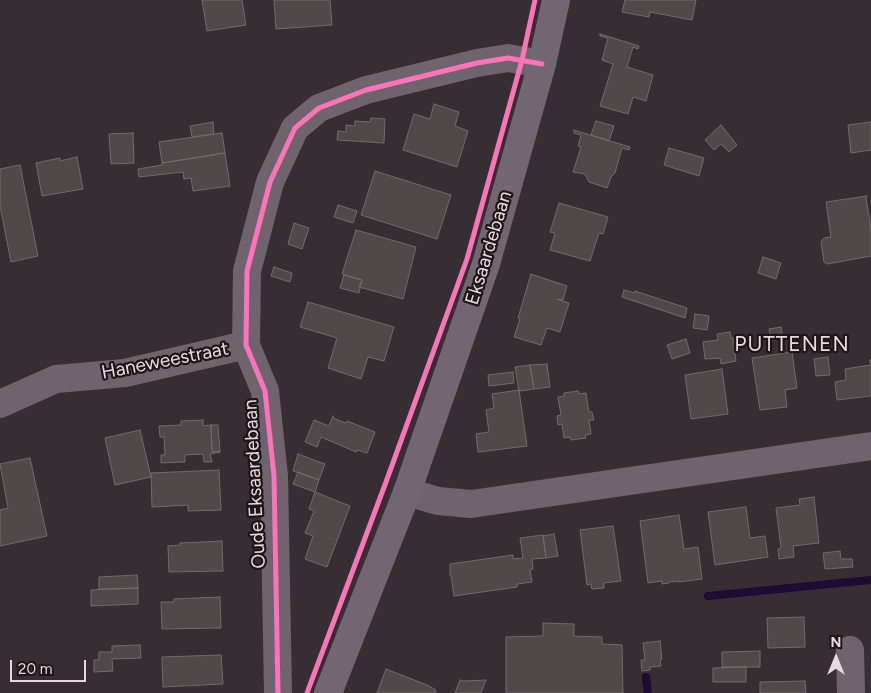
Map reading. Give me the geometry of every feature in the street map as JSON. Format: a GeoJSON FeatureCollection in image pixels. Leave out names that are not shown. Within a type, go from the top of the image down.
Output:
{"type":"FeatureCollection","features":[{"type":"Feature","properties":{"kind":"main road","name":"Eksaardebaan"},"geometry":{"type":"LineString","coordinates":[[328,693],[407,492],[486,264],[542,64],[556,0]]}},
{"type":"Feature","properties":{"kind":"street","name":"Oude Eksaardebaan"},"geometry":{"type":"LineString","coordinates":[[278,693],[274,476],[265,391],[246,345],[247,270],[270,182],[294,128],[319,108],[366,90],[492,60],[508,58],[542,64]]}},
{"type":"Feature","properties":{"kind":"street","name":"Haneweestraat"},"geometry":{"type":"LineString","coordinates":[[0,404],[56,379],[125,373],[246,345]]}},
{"type":"Feature","properties":{"kind":"street"},"geometry":{"type":"LineString","coordinates":[[407,492],[438,501],[470,504],[871,446]]}},
{"type":"Feature","properties":{"kind":"street"},"geometry":{"type":"LineString","coordinates":[[850,650],[851,693]]}},
{"type":"Feature","properties":{"kind":"building"},"geometry":{"type":"Polygon","coordinates":[[[202,0],[242,0],[246,25],[207,31],[202,0]]]}},
{"type":"Feature","properties":{"kind":"building"},"geometry":{"type":"Polygon","coordinates":[[[274,0],[330,0],[332,25],[276,29],[274,0]]]}},
{"type":"Feature","properties":{"kind":"building"},"geometry":{"type":"Polygon","coordinates":[[[625,0],[696,0],[692,20],[650,12],[649,17],[622,12],[625,0]]]}},
{"type":"Feature","properties":{"kind":"building"},"geometry":{"type":"Polygon","coordinates":[[[600,34],[639,46],[638,49],[633,47],[627,67],[653,75],[646,101],[633,97],[628,114],[600,106],[613,64],[602,60],[608,38],[600,36],[600,34]]]}},
{"type":"Feature","properties":{"kind":"building"},"geometry":{"type":"Polygon","coordinates":[[[434,104],[459,112],[455,126],[468,131],[457,167],[403,150],[414,114],[430,119],[434,104]]]}},
{"type":"Feature","properties":{"kind":"building"},"geometry":{"type":"Polygon","coordinates":[[[371,118],[385,119],[384,143],[337,140],[338,131],[346,132],[346,125],[355,126],[355,121],[370,122],[371,118]]]}},
{"type":"Feature","properties":{"kind":"building"},"geometry":{"type":"Polygon","coordinates":[[[596,121],[614,126],[609,141],[591,135],[596,121]]]}},
{"type":"Feature","properties":{"kind":"building"},"geometry":{"type":"Polygon","coordinates":[[[213,122],[214,134],[192,137],[190,126],[213,122]]]}},
{"type":"Feature","properties":{"kind":"building"},"geometry":{"type":"Polygon","coordinates":[[[871,122],[871,150],[851,153],[848,125],[871,122]]]}},
{"type":"Feature","properties":{"kind":"building"},"geometry":{"type":"Polygon","coordinates":[[[721,125],[737,145],[729,152],[721,144],[714,150],[705,140],[721,125]]]}},
{"type":"Feature","properties":{"kind":"building"},"geometry":{"type":"Polygon","coordinates":[[[574,130],[630,147],[629,150],[622,148],[615,173],[611,177],[607,188],[589,182],[585,174],[573,172],[581,147],[578,146],[581,135],[574,133],[574,130]]]}},
{"type":"Feature","properties":{"kind":"building"},"geometry":{"type":"Polygon","coordinates":[[[133,133],[134,163],[111,164],[109,134],[133,133]]]}},
{"type":"Feature","properties":{"kind":"building"},"geometry":{"type":"Polygon","coordinates":[[[222,133],[225,153],[162,163],[159,142],[222,133]]]}},
{"type":"Feature","properties":{"kind":"building"},"geometry":{"type":"Polygon","coordinates":[[[669,148],[704,158],[699,176],[664,165],[669,148]]]}},
{"type":"Feature","properties":{"kind":"building"},"geometry":{"type":"Polygon","coordinates":[[[225,153],[230,186],[193,191],[191,178],[184,179],[183,172],[139,177],[138,169],[162,165],[162,163],[225,153]]]}},
{"type":"Feature","properties":{"kind":"building"},"geometry":{"type":"Polygon","coordinates":[[[77,157],[83,189],[42,196],[36,163],[77,157]]]}},
{"type":"Feature","properties":{"kind":"building"},"geometry":{"type":"Polygon","coordinates":[[[20,165],[38,256],[11,262],[0,206],[0,169],[20,165]]]}},
{"type":"Feature","properties":{"kind":"building"},"geometry":{"type":"Polygon","coordinates":[[[375,171],[451,195],[437,239],[361,215],[375,171]]]}},
{"type":"Feature","properties":{"kind":"building"},"geometry":{"type":"Polygon","coordinates":[[[867,196],[871,228],[871,256],[827,264],[824,262],[821,242],[824,238],[831,237],[826,202],[867,196]]]}},
{"type":"Feature","properties":{"kind":"building"},"geometry":{"type":"Polygon","coordinates":[[[559,203],[608,217],[603,234],[599,233],[590,261],[550,250],[555,233],[550,232],[559,203]]]}},
{"type":"Feature","properties":{"kind":"building"},"geometry":{"type":"Polygon","coordinates":[[[338,205],[357,211],[353,223],[334,217],[338,205]]]}},
{"type":"Feature","properties":{"kind":"building"},"geometry":{"type":"Polygon","coordinates":[[[294,223],[309,228],[302,249],[288,244],[294,223]]]}},
{"type":"Feature","properties":{"kind":"building"},"geometry":{"type":"Polygon","coordinates":[[[356,230],[416,247],[403,299],[359,287],[362,280],[342,274],[356,230]]]}},
{"type":"Feature","properties":{"kind":"building"},"geometry":{"type":"Polygon","coordinates":[[[763,257],[781,263],[776,279],[758,273],[763,257]]]}},
{"type":"Feature","properties":{"kind":"building"},"geometry":{"type":"Polygon","coordinates":[[[274,267],[292,273],[290,282],[271,276],[274,267]]]}},
{"type":"Feature","properties":{"kind":"building"},"geometry":{"type":"Polygon","coordinates":[[[531,274],[567,286],[563,300],[557,299],[569,303],[560,332],[547,328],[541,345],[514,337],[531,274]]]}},
{"type":"Feature","properties":{"kind":"building"},"geometry":{"type":"Polygon","coordinates":[[[344,275],[362,280],[359,293],[340,288],[344,275]]]}},
{"type":"Feature","properties":{"kind":"building"},"geometry":{"type":"Polygon","coordinates":[[[624,290],[635,293],[635,291],[687,308],[685,318],[622,297],[624,290]]]}},
{"type":"Feature","properties":{"kind":"building"},"geometry":{"type":"Polygon","coordinates":[[[308,302],[394,327],[384,361],[368,357],[361,379],[328,368],[337,338],[300,327],[308,302]]]}},
{"type":"Feature","properties":{"kind":"building"},"geometry":{"type":"Polygon","coordinates":[[[695,314],[709,316],[707,330],[693,328],[695,314]]]}},
{"type":"Feature","properties":{"kind":"building"},"geometry":{"type":"Polygon","coordinates":[[[781,327],[783,339],[771,340],[769,329],[781,327]]]}},
{"type":"Feature","properties":{"kind":"building"},"geometry":{"type":"Polygon","coordinates":[[[730,332],[731,338],[733,338],[736,361],[721,364],[720,358],[705,359],[703,342],[718,340],[717,334],[730,332]]]}},
{"type":"Feature","properties":{"kind":"building"},"geometry":{"type":"Polygon","coordinates":[[[686,339],[690,353],[672,359],[667,345],[686,339]]]}},
{"type":"Feature","properties":{"kind":"building"},"geometry":{"type":"Polygon","coordinates":[[[792,352],[797,388],[785,390],[787,407],[760,410],[752,358],[792,352]]]}},
{"type":"Feature","properties":{"kind":"building"},"geometry":{"type":"Polygon","coordinates":[[[828,357],[830,375],[816,376],[814,359],[828,357]]]}},
{"type":"Feature","properties":{"kind":"building"},"geometry":{"type":"Polygon","coordinates":[[[547,364],[550,387],[534,389],[530,365],[547,364]]]}},
{"type":"Feature","properties":{"kind":"building"},"geometry":{"type":"Polygon","coordinates":[[[530,365],[534,389],[519,391],[515,367],[530,365]]]}},
{"type":"Feature","properties":{"kind":"building"},"geometry":{"type":"Polygon","coordinates":[[[871,365],[871,396],[837,400],[835,382],[846,380],[845,369],[871,365]]]}},
{"type":"Feature","properties":{"kind":"building"},"geometry":{"type":"Polygon","coordinates":[[[722,369],[728,414],[691,419],[685,375],[722,369]]]}},
{"type":"Feature","properties":{"kind":"building"},"geometry":{"type":"Polygon","coordinates":[[[513,372],[514,383],[489,386],[488,375],[513,372]]]}},
{"type":"Feature","properties":{"kind":"building"},"geometry":{"type":"Polygon","coordinates":[[[519,390],[527,446],[478,452],[476,434],[489,432],[486,410],[494,408],[492,394],[519,390]]]}},
{"type":"Feature","properties":{"kind":"building"},"geometry":{"type":"Polygon","coordinates":[[[578,391],[579,394],[586,393],[589,412],[592,412],[594,420],[589,420],[591,434],[585,435],[586,438],[571,440],[570,437],[564,438],[562,424],[558,425],[557,416],[561,415],[558,397],[564,396],[564,393],[578,391]]]}},
{"type":"Feature","properties":{"kind":"building"},"geometry":{"type":"Polygon","coordinates":[[[333,416],[333,418],[346,423],[347,421],[375,432],[367,453],[357,450],[356,452],[321,437],[317,447],[305,442],[314,420],[329,426],[333,416]]]}},
{"type":"Feature","properties":{"kind":"building"},"geometry":{"type":"Polygon","coordinates":[[[203,420],[203,426],[211,425],[212,452],[220,452],[210,454],[212,462],[204,462],[203,454],[185,455],[185,462],[161,463],[161,455],[165,455],[164,437],[160,437],[159,426],[181,425],[181,421],[203,420]]]}},
{"type":"Feature","properties":{"kind":"building"},"geometry":{"type":"Polygon","coordinates":[[[211,425],[218,425],[220,452],[212,452],[211,425]]]}},
{"type":"Feature","properties":{"kind":"building"},"geometry":{"type":"Polygon","coordinates":[[[140,430],[151,477],[115,485],[105,438],[140,430]]]}},
{"type":"Feature","properties":{"kind":"building"},"geometry":{"type":"Polygon","coordinates":[[[298,454],[325,464],[319,480],[293,471],[298,454]]]}},
{"type":"Feature","properties":{"kind":"building"},"geometry":{"type":"Polygon","coordinates":[[[30,458],[47,536],[0,546],[0,510],[8,508],[0,464],[30,458]]]}},
{"type":"Feature","properties":{"kind":"building"},"geometry":{"type":"Polygon","coordinates":[[[219,470],[221,510],[188,511],[188,505],[152,507],[151,473],[219,470]]]}},
{"type":"Feature","properties":{"kind":"building"},"geometry":{"type":"Polygon","coordinates":[[[298,472],[319,480],[315,492],[293,484],[298,472]]]}},
{"type":"Feature","properties":{"kind":"building"},"geometry":{"type":"Polygon","coordinates":[[[315,492],[350,506],[327,567],[305,559],[313,536],[305,533],[314,511],[309,509],[315,492]]]}},
{"type":"Feature","properties":{"kind":"building"},"geometry":{"type":"Polygon","coordinates":[[[814,497],[819,543],[793,546],[794,557],[779,559],[778,549],[781,548],[776,508],[800,505],[799,499],[814,497]]]}},
{"type":"Feature","properties":{"kind":"building"},"geometry":{"type":"Polygon","coordinates":[[[746,507],[750,538],[765,536],[768,557],[715,565],[708,512],[746,507]]]}},
{"type":"Feature","properties":{"kind":"building"},"geometry":{"type":"Polygon","coordinates":[[[679,515],[684,549],[698,547],[702,579],[662,584],[662,581],[648,583],[640,521],[679,515]]]}},
{"type":"Feature","properties":{"kind":"building"},"geometry":{"type":"Polygon","coordinates":[[[613,526],[621,581],[604,583],[604,588],[592,589],[591,584],[587,585],[580,530],[613,526]]]}},
{"type":"Feature","properties":{"kind":"building"},"geometry":{"type":"Polygon","coordinates":[[[554,534],[558,556],[546,558],[543,536],[554,534]]]}},
{"type":"Feature","properties":{"kind":"building"},"geometry":{"type":"Polygon","coordinates":[[[543,535],[546,558],[532,559],[533,569],[530,570],[532,582],[517,584],[517,587],[454,596],[450,564],[513,555],[513,559],[523,558],[520,538],[543,535]]]}},
{"type":"Feature","properties":{"kind":"building"},"geometry":{"type":"Polygon","coordinates":[[[222,541],[223,571],[169,572],[168,546],[180,545],[180,543],[222,541]]]}},
{"type":"Feature","properties":{"kind":"building"},"geometry":{"type":"Polygon","coordinates":[[[840,551],[841,559],[852,559],[853,567],[825,569],[823,553],[840,551]]]}},
{"type":"Feature","properties":{"kind":"building"},"geometry":{"type":"Polygon","coordinates":[[[137,575],[138,588],[99,589],[99,577],[137,575]]]}},
{"type":"Feature","properties":{"kind":"building"},"geometry":{"type":"Polygon","coordinates":[[[138,588],[138,604],[91,606],[91,590],[138,588]]]}},
{"type":"Feature","properties":{"kind":"building"},"geometry":{"type":"Polygon","coordinates":[[[220,597],[221,628],[162,629],[161,602],[174,602],[174,599],[220,597]]]}},
{"type":"Feature","properties":{"kind":"building"},"geometry":{"type":"Polygon","coordinates":[[[804,617],[805,647],[768,648],[767,618],[804,617]]]}},
{"type":"Feature","properties":{"kind":"building"},"geometry":{"type":"Polygon","coordinates":[[[543,623],[574,624],[574,636],[602,637],[602,644],[622,645],[623,693],[506,693],[506,637],[543,636],[543,623]]]}},
{"type":"Feature","properties":{"kind":"building"},"geometry":{"type":"Polygon","coordinates":[[[660,641],[661,666],[650,667],[650,670],[642,671],[641,660],[645,660],[643,643],[660,641]]]}},
{"type":"Feature","properties":{"kind":"building"},"geometry":{"type":"Polygon","coordinates":[[[140,645],[141,658],[112,659],[113,671],[94,672],[94,660],[99,660],[99,652],[112,652],[112,646],[140,645]]]}},
{"type":"Feature","properties":{"kind":"building"},"geometry":{"type":"Polygon","coordinates":[[[760,651],[760,667],[722,667],[722,652],[760,651]]]}},
{"type":"Feature","properties":{"kind":"building"},"geometry":{"type":"Polygon","coordinates":[[[221,655],[223,684],[163,687],[162,657],[221,655]]]}},
{"type":"Feature","properties":{"kind":"building"},"geometry":{"type":"Polygon","coordinates":[[[746,667],[746,682],[713,682],[713,668],[746,667]]]}},
{"type":"Feature","properties":{"kind":"building"},"geometry":{"type":"Polygon","coordinates":[[[386,669],[427,685],[436,690],[435,693],[377,693],[386,669]]]}},
{"type":"Feature","properties":{"kind":"building"},"geometry":{"type":"Polygon","coordinates":[[[460,680],[486,680],[481,693],[455,693],[460,680]]]}},
{"type":"Feature","properties":{"kind":"building"},"geometry":{"type":"Polygon","coordinates":[[[805,681],[806,693],[760,693],[760,682],[805,681]]]}},
{"type":"Feature","properties":{"kind":"waterway"},"geometry":{"type":"LineString","coordinates":[[708,596],[871,580]]}},
{"type":"Feature","properties":{"kind":"waterway"},"geometry":{"type":"LineString","coordinates":[[646,677],[648,693]]}},
{"type":"Feature","properties":{"kind":"cycle path"},"geometry":{"type":"LineString","coordinates":[[307,693],[467,259],[522,60],[535,0]]}},
{"type":"Feature","properties":{"kind":"cycle path"},"geometry":{"type":"LineString","coordinates":[[278,693],[274,476],[265,391],[246,345],[247,271],[270,182],[295,128],[319,108],[366,90],[477,63],[508,58],[542,64]]}},
{"type":"Feature","properties":{"kind":"district","name":"PUTTENEN"},"geometry":{"type":"Point","coordinates":[792,345]}}]}
